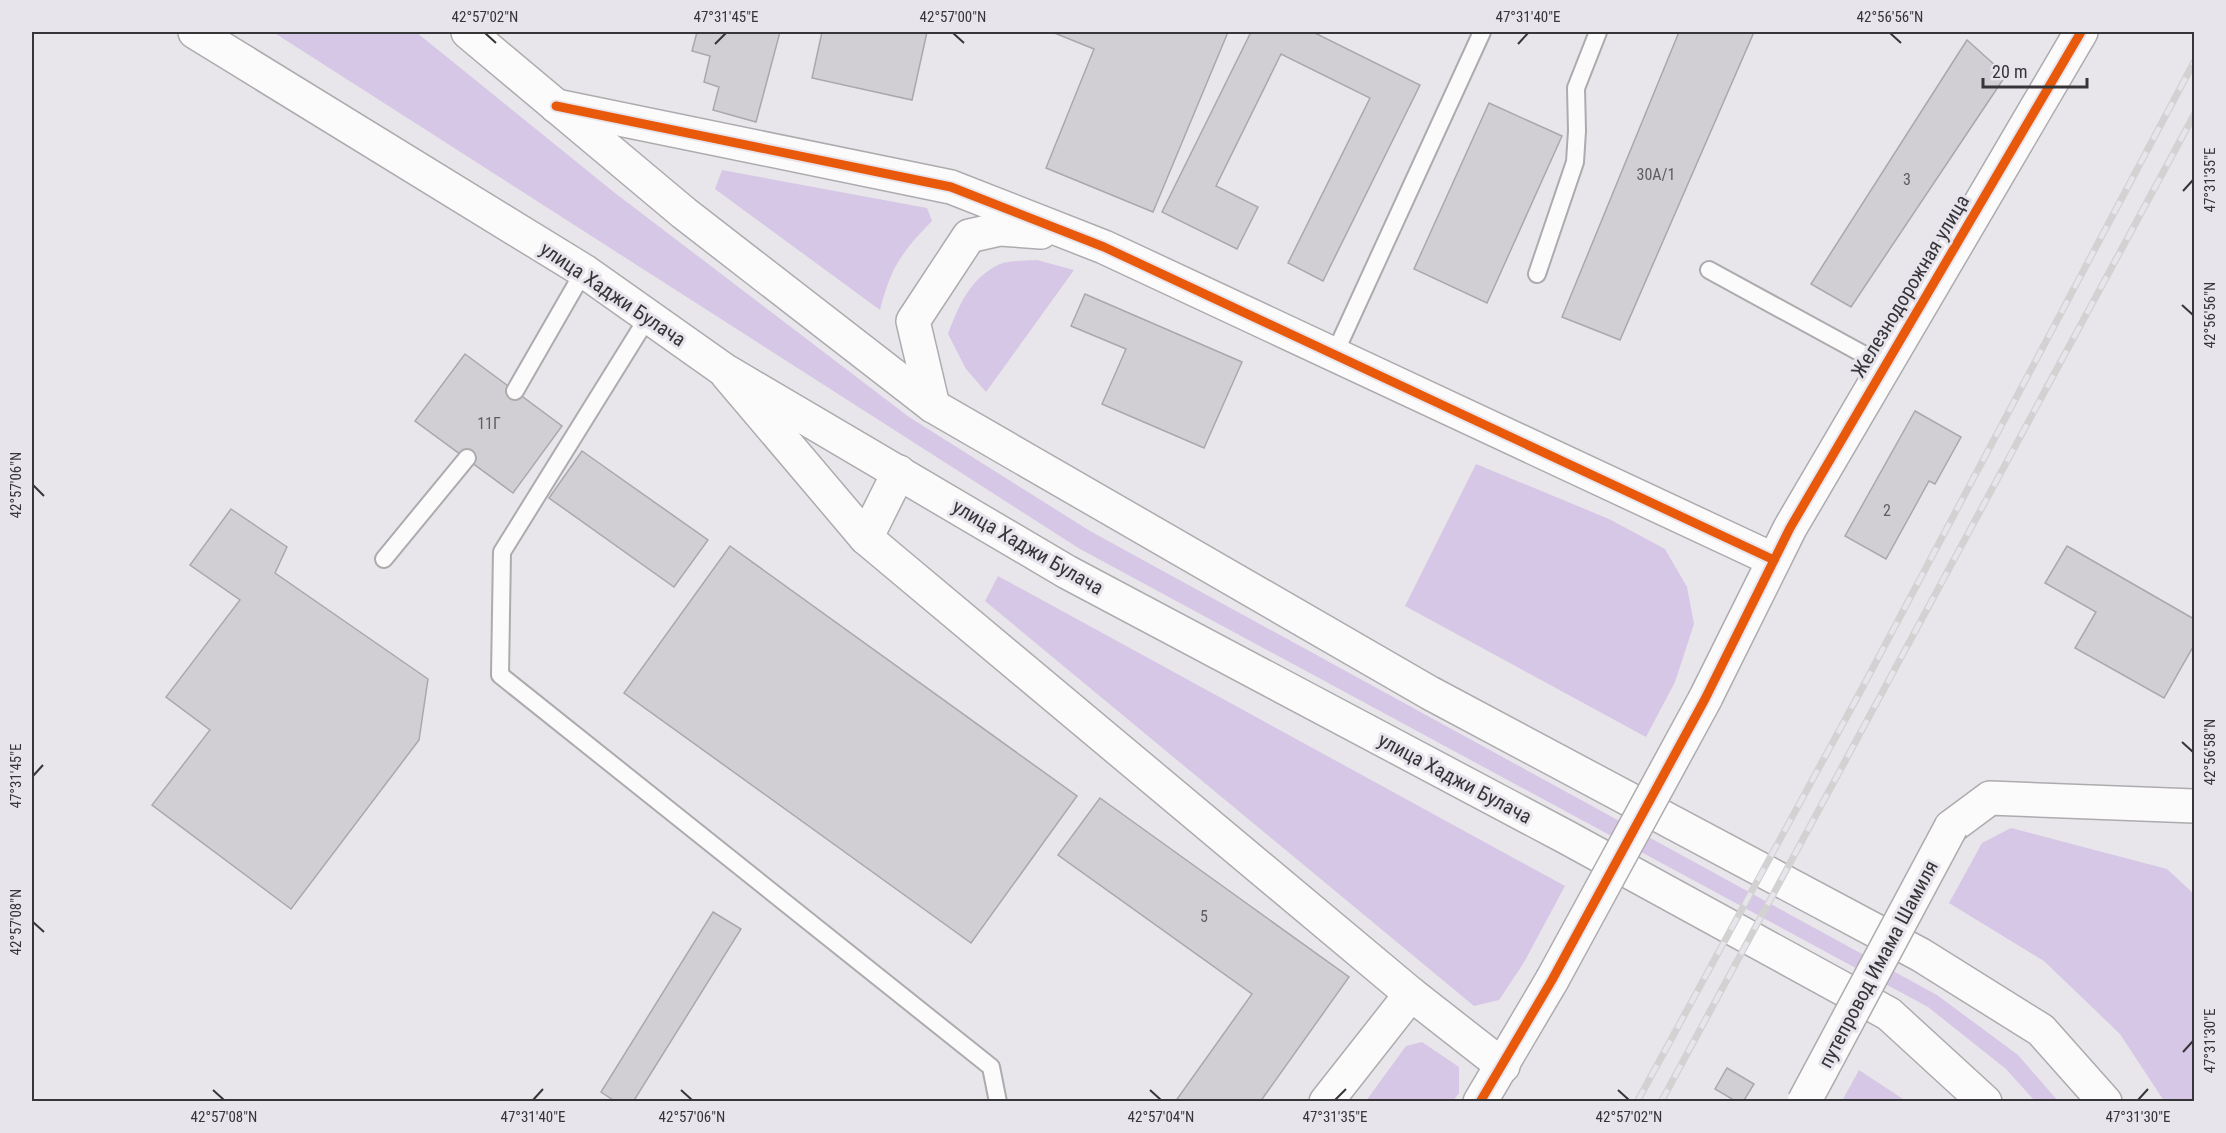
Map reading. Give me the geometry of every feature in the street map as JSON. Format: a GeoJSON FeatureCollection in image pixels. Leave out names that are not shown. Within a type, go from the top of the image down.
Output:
{"type":"FeatureCollection","features":[{"type":"Feature","properties":{"kind":"main road","name":"улица Хаджи Булача"},"geometry":{"type":"LineString","coordinates":[[195,32],[584,271],[724,370],[1067,572],[1566,837],[1889,1014],[1985,1101]]}},
{"type":"Feature","properties":{"kind":"main road"},"geometry":{"type":"LineString","coordinates":[[468,32],[684,213],[933,406],[1430,693],[1922,955],[2041,1030],[2105,1101]]}},
{"type":"Feature","properties":{"kind":"main road","name":"Железнодорожная улица"},"geometry":{"type":"LineString","coordinates":[[1480,1101],[1503,1066],[1552,980],[1705,699],[1774,560],[1883,365],[2081,32]]}},
{"type":"Feature","properties":{"kind":"main road"},"geometry":{"type":"LineString","coordinates":[[556,106],[951,187],[1104,247],[1774,560]]}},
{"type":"Feature","properties":{"kind":"main road"},"geometry":{"type":"LineString","coordinates":[[933,406],[913,321],[969,236],[1000,229],[1047,232],[1104,247]]}},
{"type":"Feature","properties":{"kind":"main road"},"geometry":{"type":"LineString","coordinates":[[724,370],[866,538],[1412,994],[1503,1066]]}},
{"type":"Feature","properties":{"kind":"main road"},"geometry":{"type":"LineString","coordinates":[[866,538],[899,472]]}},
{"type":"Feature","properties":{"kind":"main road","name":"путепровод Имама Шамиля"},"geometry":{"type":"LineString","coordinates":[[1804,1101],[1951,827],[1990,798],[2194,806]]}},
{"type":"Feature","properties":{"kind":"main road"},"geometry":{"type":"LineString","coordinates":[[1326,1101],[1412,994]]}},
{"type":"Feature","properties":{"kind":"lane"},"geometry":{"type":"LineString","coordinates":[[1334,355],[1482,32]]}},
{"type":"Feature","properties":{"kind":"lane"},"geometry":{"type":"LineString","coordinates":[[1537,274],[1575,162],[1576,88],[1598,32]]}},
{"type":"Feature","properties":{"kind":"lane"},"geometry":{"type":"LineString","coordinates":[[1709,270],[1883,365]]}},
{"type":"Feature","properties":{"kind":"lane"},"geometry":{"type":"LineString","coordinates":[[515,392],[584,271]]}},
{"type":"Feature","properties":{"kind":"lane"},"geometry":{"type":"LineString","coordinates":[[648,317],[502,552],[500,675],[991,1067],[998,1101]]}},
{"type":"Feature","properties":{"kind":"lane"},"geometry":{"type":"LineString","coordinates":[[384,559],[466,458]]}},
{"type":"Feature","properties":{"kind":"shaded area"},"geometry":{"type":"Polygon","coordinates":[[[273,32],[416,32],[615,193],[909,417],[1090,531],[1937,995],[2018,1055],[2058,1101],[2035,1101],[2006,1069],[1928,1007],[1080,549],[273,32]]]}},
{"type":"Feature","properties":{"kind":"shaded area"},"geometry":{"type":"Polygon","coordinates":[[[722,170],[927,208],[932,221],[912,242],[893,271],[880,310],[715,189],[722,170]]]}},
{"type":"Feature","properties":{"kind":"shaded area"},"geometry":{"type":"Polygon","coordinates":[[[1037,260],[1074,270],[986,392],[966,369],[948,334],[961,303],[981,277],[1000,264],[1037,260]]]}},
{"type":"Feature","properties":{"kind":"shaded area"},"geometry":{"type":"Polygon","coordinates":[[[1476,464],[1609,519],[1665,549],[1687,587],[1694,624],[1675,682],[1646,737],[1405,606],[1476,464]]]}},
{"type":"Feature","properties":{"kind":"shaded area"},"geometry":{"type":"Polygon","coordinates":[[[998,576],[1565,886],[1523,964],[1499,1000],[1474,1006],[985,601],[998,576]]]}},
{"type":"Feature","properties":{"kind":"shaded area"},"geometry":{"type":"Polygon","coordinates":[[[2011,828],[2167,869],[2194,894],[2194,1101],[2164,1101],[2120,1034],[2044,961],[1949,903],[1982,843],[2011,828]]]}},
{"type":"Feature","properties":{"kind":"shaded area"},"geometry":{"type":"Polygon","coordinates":[[[1422,1042],[1459,1067],[1459,1093],[1453,1101],[1366,1101],[1406,1046],[1422,1042]]]}},
{"type":"Feature","properties":{"kind":"shaded area"},"geometry":{"type":"Polygon","coordinates":[[[1859,1070],[1906,1101],[1842,1101],[1859,1070]]]}},
{"type":"Feature","properties":{"kind":"building"},"geometry":{"type":"Polygon","coordinates":[[[697,32],[780,32],[756,122],[713,110],[719,87],[704,82],[710,56],[692,51],[697,32]]]}},
{"type":"Feature","properties":{"kind":"building"},"geometry":{"type":"Polygon","coordinates":[[[822,32],[927,32],[912,100],[812,78],[822,32]]]}},
{"type":"Feature","properties":{"kind":"building"},"geometry":{"type":"Polygon","coordinates":[[[1052,32],[1228,32],[1153,212],[1046,168],[1094,49],[1052,32]]]}},
{"type":"Feature","properties":{"kind":"building"},"geometry":{"type":"Polygon","coordinates":[[[1251,32],[1313,32],[1420,85],[1323,281],[1288,263],[1370,98],[1281,54],[1216,186],[1258,207],[1237,249],[1162,212],[1251,32]]]}},
{"type":"Feature","properties":{"kind":"building"},"geometry":{"type":"Polygon","coordinates":[[[1679,32],[1754,32],[1620,340],[1562,317],[1679,32]]]}},
{"type":"Feature","properties":{"kind":"building"},"geometry":{"type":"Polygon","coordinates":[[[1967,40],[2006,75],[1851,307],[1811,284],[1967,40]]]}},
{"type":"Feature","properties":{"kind":"building"},"geometry":{"type":"Polygon","coordinates":[[[1489,103],[1562,136],[1487,303],[1414,269],[1489,103]]]}},
{"type":"Feature","properties":{"kind":"building"},"geometry":{"type":"Polygon","coordinates":[[[1085,294],[1242,362],[1204,448],[1102,404],[1126,349],[1071,326],[1085,294]]]}},
{"type":"Feature","properties":{"kind":"building"},"geometry":{"type":"Polygon","coordinates":[[[465,354],[562,426],[513,493],[415,421],[465,354]]]}},
{"type":"Feature","properties":{"kind":"building"},"geometry":{"type":"Polygon","coordinates":[[[1915,411],[1961,437],[1935,484],[1929,481],[1886,559],[1845,536],[1915,411]]]}},
{"type":"Feature","properties":{"kind":"building"},"geometry":{"type":"Polygon","coordinates":[[[582,451],[708,540],[674,587],[549,498],[582,451]]]}},
{"type":"Feature","properties":{"kind":"building"},"geometry":{"type":"Polygon","coordinates":[[[231,509],[287,547],[275,573],[428,679],[419,740],[291,909],[152,805],[210,730],[166,697],[240,600],[190,565],[231,509]]]}},
{"type":"Feature","properties":{"kind":"building"},"geometry":{"type":"Polygon","coordinates":[[[730,546],[1077,796],[971,943],[624,693],[730,546]]]}},
{"type":"Feature","properties":{"kind":"building"},"geometry":{"type":"Polygon","coordinates":[[[2067,546],[2194,619],[2194,645],[2164,698],[2075,648],[2096,612],[2045,583],[2067,546]]]}},
{"type":"Feature","properties":{"kind":"building"},"geometry":{"type":"Polygon","coordinates":[[[1100,798],[1349,977],[1260,1102],[1175,1102],[1252,994],[1058,855],[1100,798]]]}},
{"type":"Feature","properties":{"kind":"building"},"geometry":{"type":"Polygon","coordinates":[[[713,912],[741,929],[633,1102],[616,1102],[601,1092],[713,912]]]}},
{"type":"Feature","properties":{"kind":"building"},"geometry":{"type":"Polygon","coordinates":[[[1727,1068],[1754,1084],[1743,1102],[1737,1102],[1715,1089],[1727,1068]]]}},
{"type":"Feature","properties":{"kind":"railway"},"geometry":{"type":"LineString","coordinates":[[1637,1102],[1858,696],[2194,62]]}},
{"type":"Feature","properties":{"kind":"railway"},"geometry":{"type":"LineString","coordinates":[[1661,1102],[2194,115]]}},
{"type":"Feature","properties":{"kind":"cycle path"},"geometry":{"type":"LineString","coordinates":[[1480,1102],[1552,980],[1705,699],[1790,528],[2081,32]]}},
{"type":"Feature","properties":{"kind":"cycle path"},"geometry":{"type":"LineString","coordinates":[[556,106],[951,187],[1104,247],[1774,560]]}}]}
